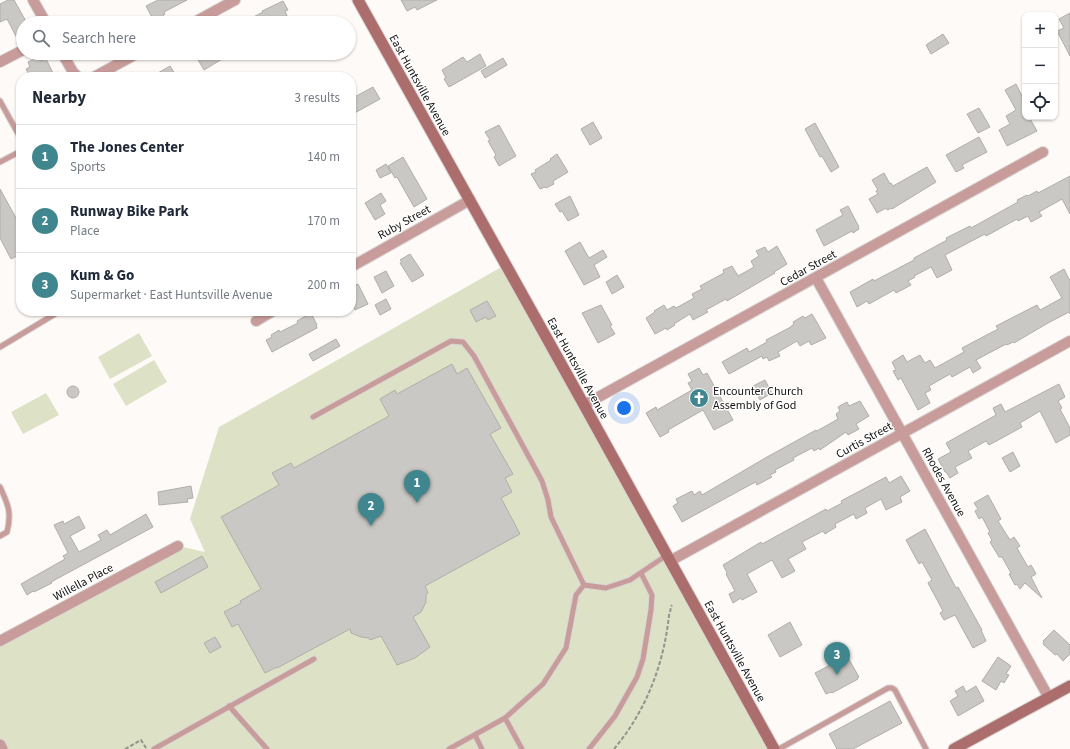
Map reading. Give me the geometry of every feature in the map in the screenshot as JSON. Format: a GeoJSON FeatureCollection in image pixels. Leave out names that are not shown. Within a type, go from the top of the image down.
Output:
{"type":"FeatureCollection","features":[{"type":"Feature","properties":{"kind":"main road","name":"East Huntsville Avenue"},"geometry":{"type":"LineString","coordinates":[[358,0],[774,749]]}},
{"type":"Feature","properties":{"kind":"main road"},"geometry":{"type":"LineString","coordinates":[[954,749],[1070,686]]}},
{"type":"Feature","properties":{"kind":"street"},"geometry":{"type":"LineString","coordinates":[[33,0],[42,16]]}},
{"type":"Feature","properties":{"kind":"street"},"geometry":{"type":"LineString","coordinates":[[206,16],[235,0]]}},
{"type":"Feature","properties":{"kind":"street"},"geometry":{"type":"LineString","coordinates":[[0,62],[16,54]]}},
{"type":"Feature","properties":{"kind":"street"},"geometry":{"type":"LineString","coordinates":[[66,60],[73,72]]}},
{"type":"Feature","properties":{"kind":"street"},"geometry":{"type":"LineString","coordinates":[[103,72],[125,60]]}},
{"type":"Feature","properties":{"kind":"street","name":"Cedar Street"},"geometry":{"type":"LineString","coordinates":[[584,405],[1043,152]]}},
{"type":"Feature","properties":{"kind":"street","name":"Ruby Street"},"geometry":{"type":"LineString","coordinates":[[356,264],[470,200]]}},
{"type":"Feature","properties":{"kind":"street","name":"Rhodes Avenue"},"geometry":{"type":"LineString","coordinates":[[816,278],[1049,698]]}},
{"type":"Feature","properties":{"kind":"street"},"geometry":{"type":"LineString","coordinates":[[256,321],[264,316]]}},
{"type":"Feature","properties":{"kind":"street","name":"Curtis Street"},"geometry":{"type":"LineString","coordinates":[[668,558],[903,434],[1070,341]]}},
{"type":"Feature","properties":{"kind":"street","name":"Willella Place"},"geometry":{"type":"LineString","coordinates":[[0,641],[178,546]]}},
{"type":"Feature","properties":{"kind":"street"},"geometry":{"type":"LineString","coordinates":[[0,745],[2,749]]}},
{"type":"Feature","properties":{"kind":"lane"},"geometry":{"type":"LineString","coordinates":[[0,101],[16,131]]}},
{"type":"Feature","properties":{"kind":"lane"},"geometry":{"type":"LineString","coordinates":[[0,162],[16,154]]}},
{"type":"Feature","properties":{"kind":"lane"},"geometry":{"type":"LineString","coordinates":[[0,347],[52,316]]}},
{"type":"Feature","properties":{"kind":"lane"},"geometry":{"type":"LineString","coordinates":[[313,417],[451,341],[463,342],[474,356],[542,481],[548,500],[551,517],[584,585]]}},
{"type":"Feature","properties":{"kind":"lane"},"geometry":{"type":"LineString","coordinates":[[0,487],[8,504],[10,520],[7,532],[0,536]]}},
{"type":"Feature","properties":{"kind":"lane"},"geometry":{"type":"LineString","coordinates":[[584,585],[606,588],[630,580],[668,558]]}},
{"type":"Feature","properties":{"kind":"lane"},"geometry":{"type":"LineString","coordinates":[[589,749],[615,716],[637,677],[643,659],[652,595],[641,573]]}},
{"type":"Feature","properties":{"kind":"lane"},"geometry":{"type":"LineString","coordinates":[[449,749],[506,718],[543,684],[566,648],[576,595],[584,585]]}},
{"type":"Feature","properties":{"kind":"lane"},"geometry":{"type":"LineString","coordinates":[[154,749],[164,746],[230,706],[314,659]]}},
{"type":"Feature","properties":{"kind":"lane"},"geometry":{"type":"LineString","coordinates":[[779,749],[888,688],[895,690],[926,749]]}},
{"type":"Feature","properties":{"kind":"lane"},"geometry":{"type":"LineString","coordinates":[[230,706],[266,749]]}},
{"type":"Feature","properties":{"kind":"lane"},"geometry":{"type":"LineString","coordinates":[[506,718],[522,749]]}},
{"type":"Feature","properties":{"kind":"lane"},"geometry":{"type":"LineString","coordinates":[[475,735],[482,749]]}},
{"type":"Feature","properties":{"kind":"path"},"geometry":{"type":"LineString","coordinates":[[614,749],[638,715],[653,682],[662,654],[668,615],[672,605]]}},
{"type":"Feature","properties":{"kind":"path"},"geometry":{"type":"LineString","coordinates":[[125,749],[141,740],[146,749]]}},
{"type":"Feature","properties":{"kind":"green space"},"geometry":{"type":"Polygon","coordinates":[[[505,265],[774,749],[2,749],[0,745],[0,641],[178,546],[205,552],[190,519],[219,427],[505,265]]]}},
{"type":"Feature","properties":{"kind":"green space"},"geometry":{"type":"Polygon","coordinates":[[[139,333],[152,356],[110,379],[98,357],[139,333]]]}},
{"type":"Feature","properties":{"kind":"green space"},"geometry":{"type":"Polygon","coordinates":[[[154,360],[167,382],[126,406],[113,384],[154,360]]]}},
{"type":"Feature","properties":{"kind":"green space"},"geometry":{"type":"Polygon","coordinates":[[[46,393],[59,415],[23,434],[11,412],[46,393]]]}},
{"type":"Feature","properties":{"kind":"building"},"geometry":{"type":"Polygon","coordinates":[[[8,0],[14,0],[23,16],[16,16],[16,36],[7,19],[0,22],[0,4],[8,0]]]}},
{"type":"Feature","properties":{"kind":"building"},"geometry":{"type":"Polygon","coordinates":[[[158,0],[187,0],[164,12],[165,14],[164,16],[151,16],[146,6],[158,0]]]}},
{"type":"Feature","properties":{"kind":"building"},"geometry":{"type":"Polygon","coordinates":[[[401,0],[437,0],[417,10],[415,7],[407,11],[401,0]]]}},
{"type":"Feature","properties":{"kind":"building"},"geometry":{"type":"Polygon","coordinates":[[[283,1],[288,10],[285,11],[287,16],[255,16],[263,12],[262,11],[283,1]]]}},
{"type":"Feature","properties":{"kind":"building"},"geometry":{"type":"Polygon","coordinates":[[[1070,13],[1070,56],[1058,33],[1058,31],[1064,28],[1059,19],[1070,13]]]}},
{"type":"Feature","properties":{"kind":"building"},"geometry":{"type":"Polygon","coordinates":[[[943,34],[949,43],[931,54],[926,45],[943,34]]]}},
{"type":"Feature","properties":{"kind":"building"},"geometry":{"type":"Polygon","coordinates":[[[480,54],[486,66],[449,87],[444,79],[446,78],[442,70],[463,57],[467,62],[480,54]]]}},
{"type":"Feature","properties":{"kind":"building"},"geometry":{"type":"Polygon","coordinates":[[[503,58],[507,65],[485,78],[481,71],[503,58]]]}},
{"type":"Feature","properties":{"kind":"building"},"geometry":{"type":"Polygon","coordinates":[[[32,60],[46,60],[52,72],[28,72],[26,69],[30,67],[28,62],[32,60]]]}},
{"type":"Feature","properties":{"kind":"building"},"geometry":{"type":"Polygon","coordinates":[[[198,60],[220,60],[204,70],[198,60]]]}},
{"type":"Feature","properties":{"kind":"building"},"geometry":{"type":"Polygon","coordinates":[[[170,66],[174,72],[160,72],[170,66]]]}},
{"type":"Feature","properties":{"kind":"building"},"geometry":{"type":"Polygon","coordinates":[[[1016,84],[1022,96],[1022,120],[1031,120],[1037,131],[1007,146],[999,130],[1010,124],[1006,116],[1016,110],[1005,90],[1016,84]]]}},
{"type":"Feature","properties":{"kind":"building"},"geometry":{"type":"Polygon","coordinates":[[[373,87],[380,99],[356,112],[356,96],[373,87]]]}},
{"type":"Feature","properties":{"kind":"building"},"geometry":{"type":"Polygon","coordinates":[[[979,108],[990,127],[978,133],[967,114],[979,108]]]}},
{"type":"Feature","properties":{"kind":"building"},"geometry":{"type":"Polygon","coordinates":[[[593,122],[602,138],[590,145],[581,129],[593,122]]]}},
{"type":"Feature","properties":{"kind":"building"},"geometry":{"type":"Polygon","coordinates":[[[815,123],[839,167],[831,172],[822,156],[820,157],[805,129],[815,123]]]}},
{"type":"Feature","properties":{"kind":"building"},"geometry":{"type":"Polygon","coordinates":[[[499,125],[516,156],[499,166],[494,157],[496,155],[488,141],[490,140],[485,132],[499,125]]]}},
{"type":"Feature","properties":{"kind":"building"},"geometry":{"type":"Polygon","coordinates":[[[979,137],[987,152],[962,165],[964,168],[956,172],[946,155],[979,137]]]}},
{"type":"Feature","properties":{"kind":"building"},"geometry":{"type":"Polygon","coordinates":[[[557,154],[568,172],[553,181],[554,184],[540,189],[531,174],[536,172],[535,170],[551,160],[550,159],[557,154]]]}},
{"type":"Feature","properties":{"kind":"building"},"geometry":{"type":"Polygon","coordinates":[[[403,157],[427,199],[414,207],[397,177],[395,178],[388,166],[403,157]]]}},
{"type":"Feature","properties":{"kind":"building"},"geometry":{"type":"Polygon","coordinates":[[[386,164],[391,173],[380,178],[376,170],[386,164]]]}},
{"type":"Feature","properties":{"kind":"building"},"geometry":{"type":"Polygon","coordinates":[[[927,167],[936,182],[892,209],[887,210],[886,208],[877,213],[869,199],[878,194],[876,191],[878,190],[872,180],[884,173],[890,184],[891,183],[893,186],[927,167]]]}},
{"type":"Feature","properties":{"kind":"building"},"geometry":{"type":"Polygon","coordinates":[[[1070,176],[1070,214],[1062,199],[1039,212],[1042,216],[1031,222],[1028,216],[1018,221],[1017,219],[986,236],[985,234],[945,255],[952,270],[937,278],[931,267],[908,281],[911,285],[896,293],[894,290],[869,304],[867,301],[857,307],[850,292],[873,279],[874,281],[914,260],[914,258],[947,240],[946,238],[970,226],[971,228],[1018,202],[1017,200],[1037,191],[1038,193],[1070,176]]]}},
{"type":"Feature","properties":{"kind":"building"},"geometry":{"type":"Polygon","coordinates":[[[0,189],[16,218],[16,256],[11,259],[0,238],[0,189]]]}},
{"type":"Feature","properties":{"kind":"building"},"geometry":{"type":"Polygon","coordinates":[[[381,193],[386,201],[380,205],[385,214],[375,220],[365,203],[381,193]]]}},
{"type":"Feature","properties":{"kind":"building"},"geometry":{"type":"Polygon","coordinates":[[[570,196],[579,215],[568,221],[562,211],[560,212],[555,204],[570,196]]]}},
{"type":"Feature","properties":{"kind":"building"},"geometry":{"type":"Polygon","coordinates":[[[848,206],[859,229],[853,233],[852,231],[824,246],[816,230],[843,215],[840,210],[848,206]]]}},
{"type":"Feature","properties":{"kind":"building"},"geometry":{"type":"Polygon","coordinates":[[[580,242],[589,258],[603,250],[607,257],[594,265],[600,277],[584,285],[565,251],[580,242]]]}},
{"type":"Feature","properties":{"kind":"building"},"geometry":{"type":"Polygon","coordinates":[[[777,246],[787,264],[774,272],[775,273],[727,301],[726,299],[706,310],[708,312],[693,320],[690,314],[667,330],[666,328],[655,334],[646,318],[655,312],[654,311],[664,305],[667,310],[674,306],[676,308],[694,298],[692,294],[702,289],[700,286],[724,273],[723,270],[732,266],[738,276],[754,267],[751,261],[759,256],[756,251],[765,247],[768,252],[777,246]]]}},
{"type":"Feature","properties":{"kind":"building"},"geometry":{"type":"Polygon","coordinates":[[[410,254],[424,275],[412,282],[400,263],[402,262],[400,260],[410,254]]]}},
{"type":"Feature","properties":{"kind":"building"},"geometry":{"type":"Polygon","coordinates":[[[1064,269],[1070,281],[1070,314],[1069,312],[1014,343],[1006,344],[976,360],[981,368],[973,373],[970,367],[952,377],[950,374],[929,386],[931,390],[925,393],[930,403],[918,410],[901,378],[898,380],[893,371],[896,370],[892,362],[903,355],[907,362],[920,355],[925,363],[930,360],[935,368],[964,352],[962,348],[998,329],[996,326],[1037,305],[1040,310],[1062,298],[1050,277],[1064,269]]]}},
{"type":"Feature","properties":{"kind":"building"},"geometry":{"type":"Polygon","coordinates":[[[386,271],[394,286],[382,293],[374,277],[386,271]]]}},
{"type":"Feature","properties":{"kind":"building"},"geometry":{"type":"Polygon","coordinates":[[[617,275],[624,287],[612,294],[606,282],[617,275]]]}},
{"type":"Feature","properties":{"kind":"building"},"geometry":{"type":"Polygon","coordinates":[[[358,284],[368,304],[356,310],[356,285],[358,284]]]}},
{"type":"Feature","properties":{"kind":"building"},"geometry":{"type":"Polygon","coordinates":[[[386,299],[391,309],[380,315],[375,305],[386,299]]]}},
{"type":"Feature","properties":{"kind":"building"},"geometry":{"type":"Polygon","coordinates":[[[487,301],[496,316],[488,320],[486,317],[476,322],[470,310],[487,301]]]}},
{"type":"Feature","properties":{"kind":"building"},"geometry":{"type":"Polygon","coordinates":[[[601,305],[612,325],[610,326],[615,334],[598,343],[582,313],[601,305]]]}},
{"type":"Feature","properties":{"kind":"building"},"geometry":{"type":"Polygon","coordinates":[[[812,314],[826,338],[811,345],[809,341],[800,346],[797,341],[778,352],[780,356],[769,361],[767,357],[763,359],[762,356],[729,374],[722,362],[747,348],[749,352],[767,342],[766,340],[789,328],[794,324],[793,322],[803,316],[805,318],[812,314]]]}},
{"type":"Feature","properties":{"kind":"building"},"geometry":{"type":"Polygon","coordinates":[[[306,316],[312,316],[317,328],[272,352],[266,340],[272,337],[271,335],[279,330],[280,332],[298,323],[297,321],[306,316]]]}},
{"type":"Feature","properties":{"kind":"building"},"geometry":{"type":"Polygon","coordinates":[[[336,339],[340,346],[313,361],[309,354],[336,339]]]}},
{"type":"Feature","properties":{"kind":"building"},"geometry":{"type":"Polygon","coordinates":[[[452,364],[457,374],[467,368],[501,428],[490,434],[513,474],[505,478],[512,492],[501,498],[520,534],[425,586],[428,593],[426,594],[426,602],[421,612],[413,617],[430,647],[415,658],[397,665],[381,636],[370,640],[369,638],[351,633],[350,629],[265,673],[238,624],[232,627],[224,612],[241,603],[240,601],[261,589],[221,517],[279,485],[272,473],[291,463],[294,468],[389,416],[380,399],[395,390],[397,394],[452,364]]]}},
{"type":"Feature","properties":{"kind":"building","name":"Encounter Church Assembly of God"},"geometry":{"type":"Polygon","coordinates":[[[699,368],[703,375],[707,373],[733,420],[714,430],[703,410],[668,430],[669,432],[660,437],[646,413],[656,407],[657,410],[692,390],[688,383],[692,381],[688,374],[699,368]]]}},
{"type":"Feature","properties":{"kind":"building"},"geometry":{"type":"Polygon","coordinates":[[[765,380],[772,393],[760,400],[753,386],[765,380]]]}},
{"type":"Feature","properties":{"kind":"building"},"geometry":{"type":"Polygon","coordinates":[[[1059,384],[1065,397],[1058,401],[1062,408],[1060,409],[1070,428],[1070,435],[1056,443],[1040,411],[1020,423],[1022,427],[989,445],[986,441],[968,451],[972,458],[955,467],[958,473],[950,478],[945,472],[938,459],[951,452],[946,443],[996,415],[993,408],[1001,404],[1005,412],[1059,384]]]}},
{"type":"Feature","properties":{"kind":"building"},"geometry":{"type":"Polygon","coordinates":[[[71,386],[75,386],[79,392],[75,398],[71,398],[67,394],[67,390],[71,386]]]}},
{"type":"Feature","properties":{"kind":"building"},"geometry":{"type":"Polygon","coordinates":[[[860,401],[869,416],[856,424],[859,429],[848,435],[846,432],[820,450],[819,448],[814,451],[812,448],[775,470],[776,472],[770,475],[772,477],[757,485],[756,482],[748,486],[682,522],[673,506],[678,503],[676,499],[692,491],[694,495],[700,491],[702,495],[767,457],[838,419],[836,414],[840,411],[838,407],[847,402],[849,406],[860,401]]]}},
{"type":"Feature","properties":{"kind":"building"},"geometry":{"type":"Polygon","coordinates":[[[1013,452],[1020,466],[1010,472],[1002,458],[1013,452]]]}},
{"type":"Feature","properties":{"kind":"building"},"geometry":{"type":"Polygon","coordinates":[[[901,476],[910,491],[900,497],[902,502],[886,510],[881,499],[865,508],[867,513],[856,519],[854,514],[835,524],[836,527],[825,534],[823,531],[802,542],[806,549],[788,559],[795,571],[782,578],[772,560],[747,574],[757,592],[742,600],[741,598],[733,603],[729,594],[735,591],[723,565],[761,542],[762,544],[826,509],[827,511],[842,503],[841,501],[886,477],[889,483],[901,476]]]}},
{"type":"Feature","properties":{"kind":"building"},"geometry":{"type":"Polygon","coordinates":[[[191,486],[193,498],[187,499],[188,502],[159,505],[158,492],[191,486]]]}},
{"type":"Feature","properties":{"kind":"building"},"geometry":{"type":"Polygon","coordinates":[[[988,495],[1001,519],[998,521],[1010,540],[1014,537],[1020,546],[1017,548],[1028,567],[1031,565],[1036,574],[1031,577],[1042,598],[1025,583],[1020,589],[1017,584],[1015,585],[1009,574],[1011,573],[1002,557],[999,557],[990,542],[992,540],[988,533],[990,532],[982,517],[979,519],[975,511],[978,509],[974,503],[988,495]]]}},
{"type":"Feature","properties":{"kind":"building"},"geometry":{"type":"Polygon","coordinates":[[[146,514],[153,527],[51,582],[52,583],[27,595],[21,584],[65,559],[63,556],[68,553],[54,525],[63,521],[64,524],[79,516],[85,528],[70,536],[79,552],[101,540],[98,535],[107,530],[110,535],[146,514]]]}},
{"type":"Feature","properties":{"kind":"building"},"geometry":{"type":"Polygon","coordinates":[[[925,529],[956,588],[958,587],[982,630],[986,641],[973,648],[955,615],[944,620],[940,613],[943,611],[928,583],[932,580],[922,562],[919,564],[906,540],[925,529]]]}},
{"type":"Feature","properties":{"kind":"building"},"geometry":{"type":"Polygon","coordinates":[[[202,556],[208,567],[161,593],[155,582],[202,556]]]}},
{"type":"Feature","properties":{"kind":"building"},"geometry":{"type":"Polygon","coordinates":[[[790,622],[802,645],[780,657],[768,635],[790,622]]]}},
{"type":"Feature","properties":{"kind":"building"},"geometry":{"type":"Polygon","coordinates":[[[1054,630],[1070,645],[1070,654],[1063,661],[1057,654],[1055,655],[1043,644],[1043,641],[1054,630]]]}},
{"type":"Feature","properties":{"kind":"building"},"geometry":{"type":"Polygon","coordinates":[[[215,637],[221,647],[210,653],[204,643],[215,637]]]}},
{"type":"Feature","properties":{"kind":"building"},"geometry":{"type":"Polygon","coordinates":[[[847,656],[859,677],[857,678],[858,679],[832,693],[826,694],[815,673],[847,656]]]}},
{"type":"Feature","properties":{"kind":"building"},"geometry":{"type":"Polygon","coordinates":[[[998,657],[1011,666],[1006,674],[1009,675],[1004,683],[1001,681],[996,690],[982,681],[998,657]]]}},
{"type":"Feature","properties":{"kind":"building"},"geometry":{"type":"Polygon","coordinates":[[[963,686],[966,692],[976,686],[984,701],[958,716],[950,701],[958,696],[955,691],[963,686]]]}},
{"type":"Feature","properties":{"kind":"building"},"geometry":{"type":"Polygon","coordinates":[[[890,701],[902,723],[853,749],[837,749],[829,734],[890,701]]]}},
{"type":"Feature","properties":{"kind":"place","name":"Encounter Church Assembly of God"},"geometry":{"type":"Point","coordinates":[699,398]}},
{"type":"Feature","properties":{"kind":"place","name":"The Jones Center"},"geometry":{"type":"Point","coordinates":[417,503]}},
{"type":"Feature","properties":{"kind":"place","name":"Runway Bike Park"},"geometry":{"type":"Point","coordinates":[371,526]}},
{"type":"Feature","properties":{"kind":"place","name":"Kum & Go"},"geometry":{"type":"Point","coordinates":[837,675]}}]}
